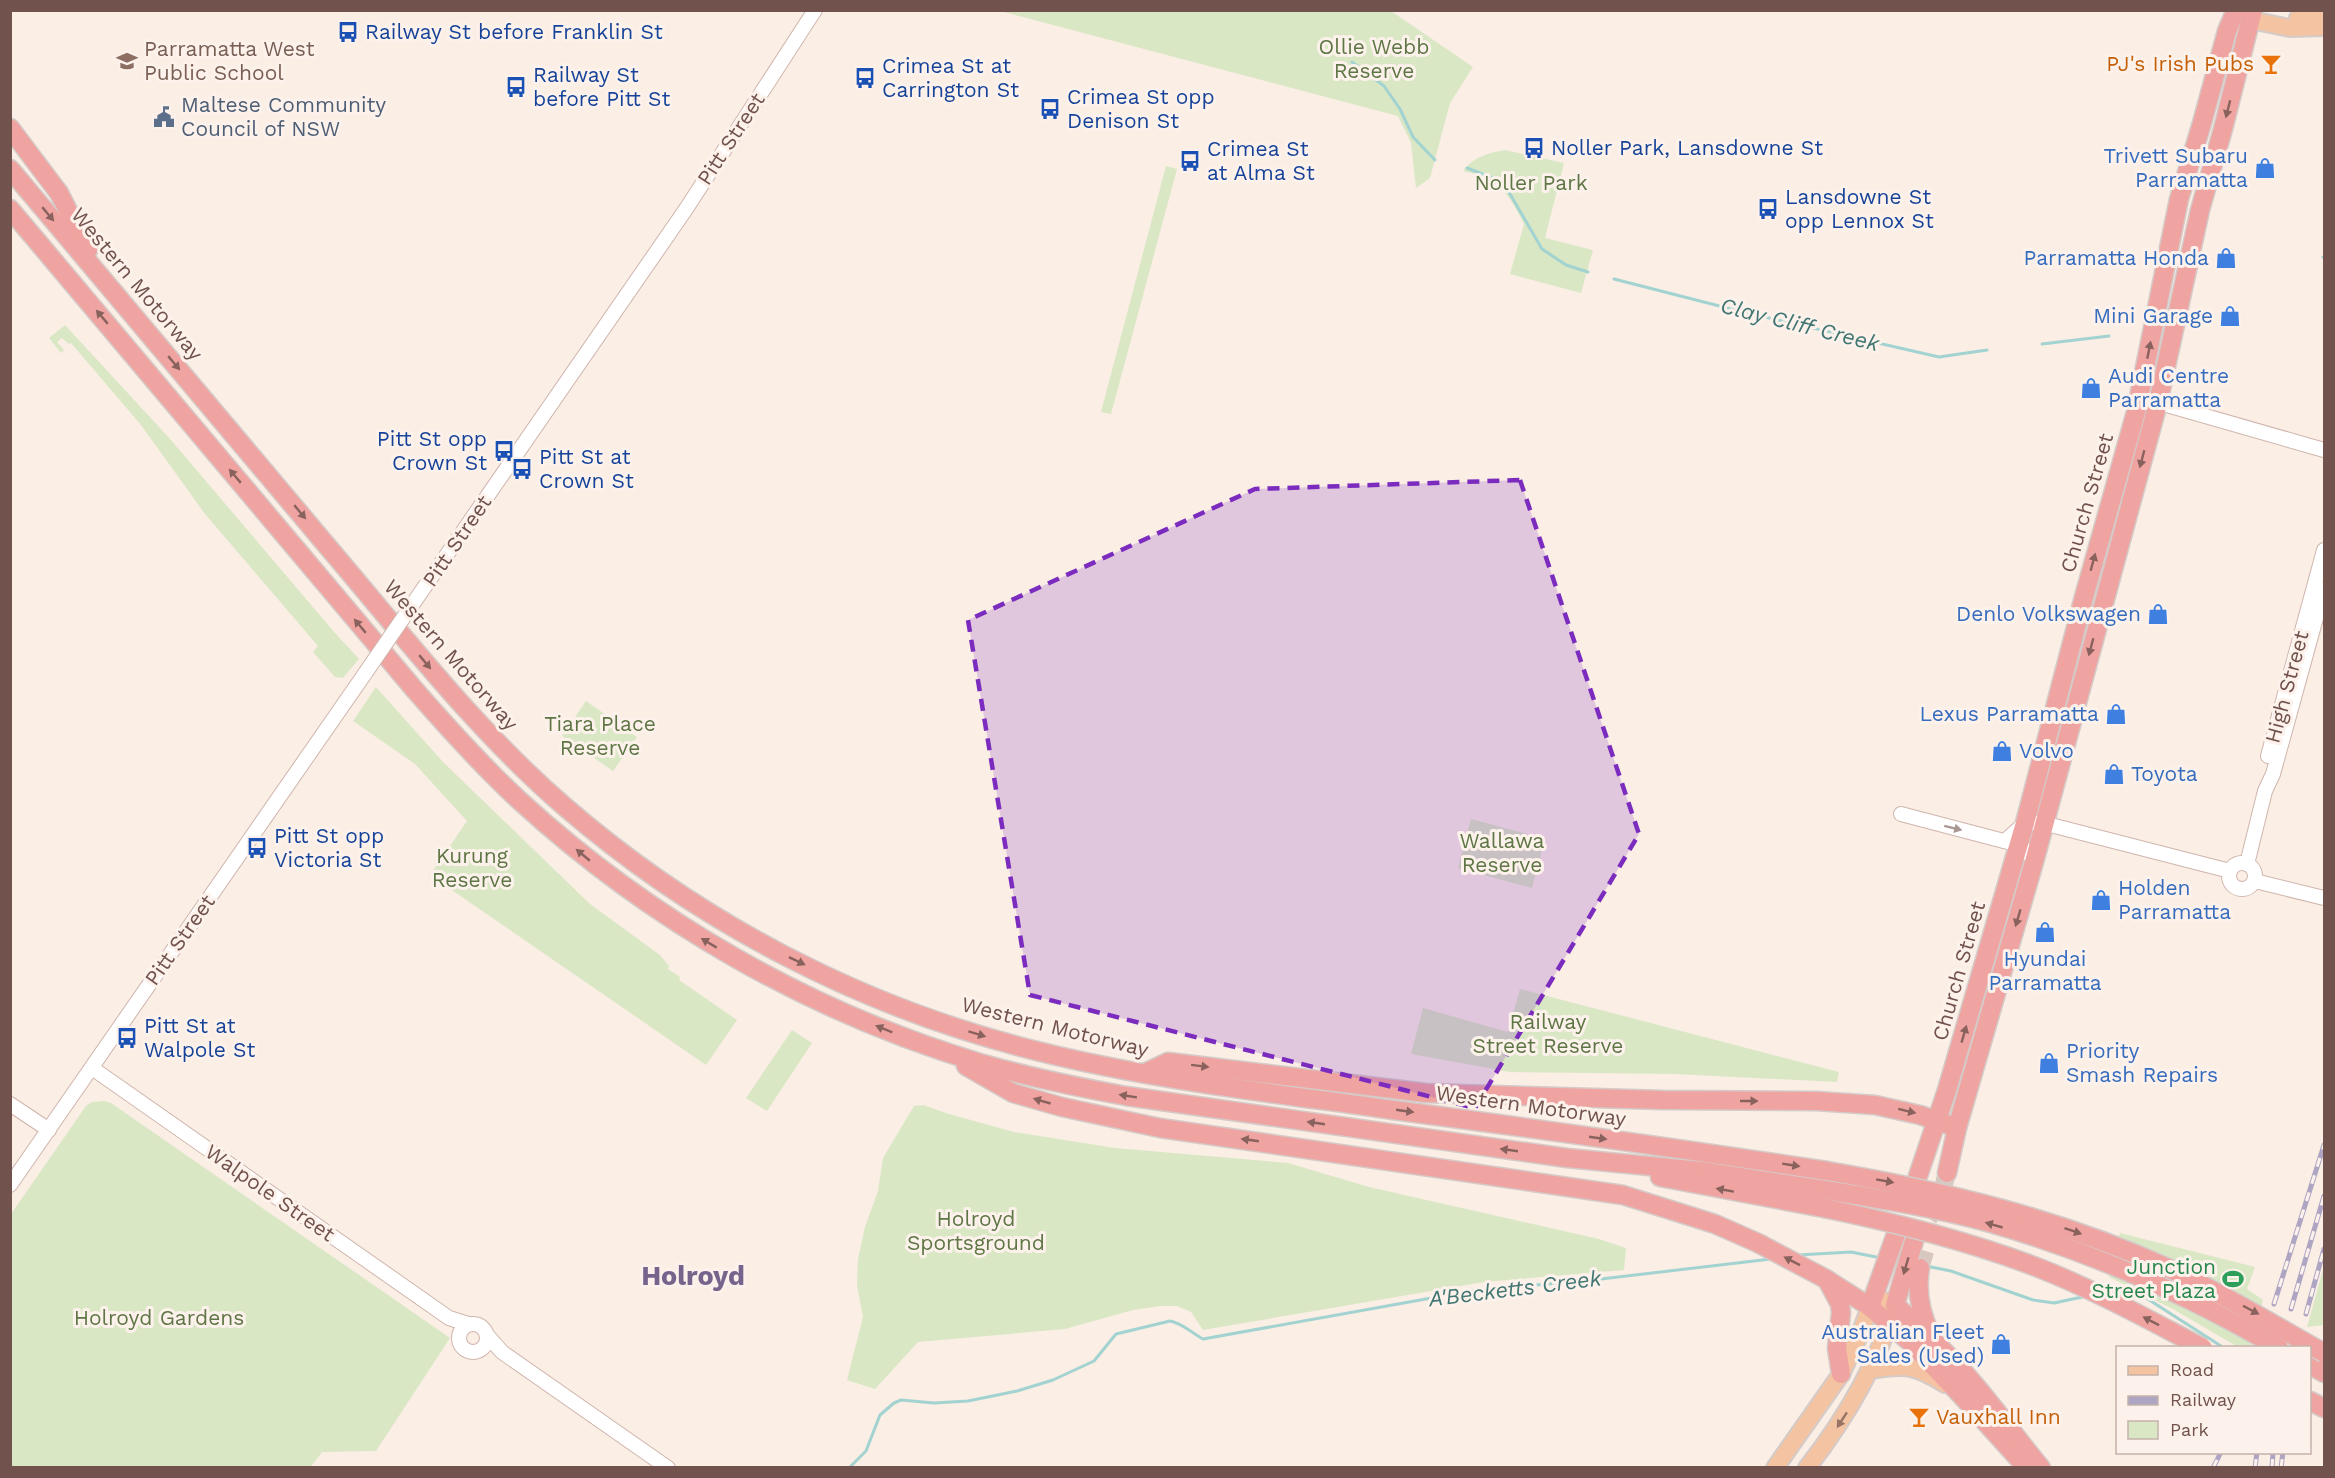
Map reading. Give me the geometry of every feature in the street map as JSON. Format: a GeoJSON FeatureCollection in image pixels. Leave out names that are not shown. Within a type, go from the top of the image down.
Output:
{"type":"FeatureCollection","features":[{"type":"Feature","properties":{"kind":"highway","name":"Church Street"},"geometry":{"type":"LineString","coordinates":[[1947,1173],[1957,1128],[2034,862],[2034,823],[2084,597],[2139,397],[2179,199],[2227,31],[2244,12]]}},
{"type":"Feature","properties":{"kind":"highway","name":"Church Street"},"geometry":{"type":"LineString","coordinates":[[1918,1176],[1938,1121],[2012,843],[2034,823],[2158,403],[2200,210],[2223,129],[2244,12]]}},
{"type":"Feature","properties":{"kind":"highway"},"geometry":{"type":"LineString","coordinates":[[10,128],[59,193],[103,279]]}},
{"type":"Feature","properties":{"kind":"highway","name":"Western Motorway"},"geometry":{"type":"LineString","coordinates":[[10,169],[463,706],[540,784],[592,830],[721,920],[782,954],[863,992],[954,1027],[1064,1057],[1144,1073],[1827,1171],[1955,1196],[2002,1208],[2081,1233],[2167,1268],[2216,1291],[2325,1353]]}},
{"type":"Feature","properties":{"kind":"highway"},"geometry":{"type":"LineString","coordinates":[[10,209],[414,689],[476,758],[520,800],[592,862],[669,917],[711,944],[820,1002],[939,1050],[1020,1073],[1126,1096],[1568,1158],[1701,1172],[1825,1190],[1944,1211],[2039,1239],[2143,1278],[2190,1299],[2277,1346]]}},
{"type":"Feature","properties":{"kind":"highway"},"geometry":{"type":"LineString","coordinates":[[939,1050],[1013,1093],[1119,1120],[1160,1128],[1623,1195],[1715,1224],[1758,1243],[1826,1279],[1873,1298],[1889,1324],[1960,1394],[2027,1467]]}},
{"type":"Feature","properties":{"kind":"highway"},"geometry":{"type":"LineString","coordinates":[[1144,1073],[1168,1062],[1426,1093],[1664,1100],[1816,1101],[1896,1109],[1957,1128]]}},
{"type":"Feature","properties":{"kind":"highway"},"geometry":{"type":"LineString","coordinates":[[1568,1158],[1921,1229],[2011,1258],[2076,1284],[2201,1346]]}},
{"type":"Feature","properties":{"kind":"highway"},"geometry":{"type":"LineString","coordinates":[[1873,1298],[1895,1238]]}},
{"type":"Feature","properties":{"kind":"highway"},"geometry":{"type":"LineString","coordinates":[[1914,1241],[1897,1298],[1975,1384],[2014,1436],[2042,1467]]}},
{"type":"Feature","properties":{"kind":"highway"},"geometry":{"type":"LineString","coordinates":[[1920,1268],[1917,1285],[1919,1298],[1923,1317],[1932,1337]]}},
{"type":"Feature","properties":{"kind":"highway"},"geometry":{"type":"LineString","coordinates":[[1826,1279],[1840,1304],[1837,1348],[1841,1374]]}},
{"type":"Feature","properties":{"kind":"highway"},"geometry":{"type":"LineString","coordinates":[[2311,1366],[2325,1373]]}},
{"type":"Feature","properties":{"kind":"highway"},"geometry":{"type":"LineString","coordinates":[[2311,1401],[2325,1408]]}},
{"type":"Feature","properties":{"kind":"main road","name":"Pitt Street"},"geometry":{"type":"LineString","coordinates":[[10,1185],[686,208],[814,10]]}},
{"type":"Feature","properties":{"kind":"main road"},"geometry":{"type":"LineString","coordinates":[[2244,12],[2292,17],[2325,15]]}},
{"type":"Feature","properties":{"kind":"main road"},"geometry":{"type":"LineString","coordinates":[[2244,12],[2290,28],[2325,27]]}},
{"type":"Feature","properties":{"kind":"main road"},"geometry":{"type":"LineString","coordinates":[[2139,397],[2325,450]]}},
{"type":"Feature","properties":{"kind":"main road","name":"High Street"},"geometry":{"type":"LineString","coordinates":[[2265,791],[2265,770],[2325,550]]}},
{"type":"Feature","properties":{"kind":"main road","name":"High Street"},"geometry":{"type":"LineString","coordinates":[[2247,864],[2265,791],[2273,774],[2325,589]]}},
{"type":"Feature","properties":{"kind":"main road"},"geometry":{"type":"LineString","coordinates":[[1901,814],[2012,843],[2028,852],[2034,862]]}},
{"type":"Feature","properties":{"kind":"main road"},"geometry":{"type":"LineString","coordinates":[[2034,823],[2230,870]]}},
{"type":"Feature","properties":{"kind":"main road"},"geometry":{"type":"LineString","coordinates":[[2237,864],[2247,864],[2255,872],[2254,881],[2246,889],[2235,888],[2230,881],[2230,870],[2237,864]]}},
{"type":"Feature","properties":{"kind":"main road"},"geometry":{"type":"LineString","coordinates":[[2254,881],[2325,898]]}},
{"type":"Feature","properties":{"kind":"main road","name":"Walpole Street"},"geometry":{"type":"LineString","coordinates":[[92,1068],[464,1329]]}},
{"type":"Feature","properties":{"kind":"main road"},"geometry":{"type":"LineString","coordinates":[[10,1104],[49,1130]]}},
{"type":"Feature","properties":{"kind":"main road"},"geometry":{"type":"LineString","coordinates":[[1775,1467],[1841,1374],[1860,1334],[1873,1298],[1886,1301],[1897,1298]]}},
{"type":"Feature","properties":{"kind":"main road"},"geometry":{"type":"LineString","coordinates":[[1807,1467],[1849,1409],[1870,1370],[1897,1298]]}},
{"type":"Feature","properties":{"kind":"main road"},"geometry":{"type":"LineString","coordinates":[[485,1341],[477,1352],[465,1350],[460,1344],[464,1329],[478,1325],[485,1341],[668,1467]]}},
{"type":"Feature","properties":{"kind":"main road"},"geometry":{"type":"LineString","coordinates":[[1870,1370],[1902,1366],[1924,1370],[1960,1394]]}},
{"type":"Feature","properties":{"kind":"highlighted area"},"geometry":{"type":"Polygon","coordinates":[[[1520,480],[1639,834],[1475,1108],[1030,995],[968,620],[1255,489],[1520,480]]]}},
{"type":"Feature","properties":{"kind":"green space","name":"Ollie Webb Reserve"},"geometry":{"type":"Polygon","coordinates":[[[1000,11],[1391,11],[1473,67],[1450,103],[1430,178],[1416,188],[1411,143],[1398,116],[1000,11]]]}},
{"type":"Feature","properties":{"kind":"green space","name":"Noller Park"},"geometry":{"type":"Polygon","coordinates":[[[1505,150],[1564,163],[1545,238],[1593,250],[1581,293],[1510,274],[1524,224],[1501,188],[1485,178],[1463,171],[1481,156],[1505,150]]]}},
{"type":"Feature","properties":{"kind":"green space"},"geometry":{"type":"Polygon","coordinates":[[[1166,166],[1177,169],[1111,414],[1101,412],[1166,166]]]}},
{"type":"Feature","properties":{"kind":"green space"},"geometry":{"type":"Polygon","coordinates":[[[65,325],[171,440],[359,659],[343,678],[335,677],[313,652],[318,646],[205,514],[141,425],[71,343],[69,344],[62,338],[57,342],[64,350],[61,353],[49,338],[65,325]]]}},
{"type":"Feature","properties":{"kind":"green space","name":"Kurung Reserve"},"geometry":{"type":"Polygon","coordinates":[[[376,687],[443,762],[590,904],[660,955],[669,966],[668,969],[680,977],[679,980],[737,1020],[706,1065],[430,875],[467,821],[415,764],[353,721],[376,687]]]}},
{"type":"Feature","properties":{"kind":"green space","name":"Tiara Place Reserve"},"geometry":{"type":"Polygon","coordinates":[[[586,701],[637,737],[613,771],[562,736],[586,701]]]}},
{"type":"Feature","properties":{"kind":"green space","name":"Wallawa Reserve"},"geometry":{"type":"Polygon","coordinates":[[[1471,819],[1545,839],[1532,888],[1458,868],[1471,819]]]}},
{"type":"Feature","properties":{"kind":"green space","name":"Railway Street Reserve"},"geometry":{"type":"Polygon","coordinates":[[[1520,989],[1839,1072],[1837,1082],[1674,1074],[1510,1072],[1411,1054],[1423,1008],[1508,1032],[1520,989]]]}},
{"type":"Feature","properties":{"kind":"green space"},"geometry":{"type":"Polygon","coordinates":[[[792,1030],[812,1043],[767,1111],[746,1098],[792,1030]]]}},
{"type":"Feature","properties":{"kind":"green space","name":"Holroyd Gardens"},"geometry":{"type":"Polygon","coordinates":[[[92,1102],[111,1103],[450,1338],[376,1451],[322,1452],[310,1468],[11,1467],[11,1214],[86,1106],[92,1102]]]}},
{"type":"Feature","properties":{"kind":"green space","name":"Holroyd Sportsground"},"geometry":{"type":"Polygon","coordinates":[[[923,1105],[1014,1132],[1115,1148],[1288,1163],[1369,1187],[1599,1239],[1626,1248],[1624,1270],[1484,1282],[1203,1330],[1191,1312],[1177,1306],[1160,1306],[1133,1310],[1065,1329],[918,1342],[875,1389],[847,1380],[863,1317],[857,1286],[858,1259],[865,1227],[878,1191],[883,1158],[914,1106],[923,1105]]]}},
{"type":"Feature","properties":{"kind":"green space","name":"Junction Street Plaza"},"geometry":{"type":"Polygon","coordinates":[[[2120,1233],[2255,1267],[2247,1289],[2263,1300],[2251,1346],[2236,1346],[2173,1309],[2109,1277],[2120,1233]]]}},
{"type":"Feature","properties":{"kind":"green space"},"geometry":{"type":"Polygon","coordinates":[[[2324,1266],[2324,1325],[2307,1327],[2324,1266]]]}},
{"type":"Feature","properties":{"kind":"waterway","name":"Clay Cliff Creek"},"geometry":{"type":"LineString","coordinates":[[1352,62],[1384,86],[1400,109],[1413,137],[1435,160]]}},
{"type":"Feature","properties":{"kind":"waterway","name":"Clay Cliff Creek"},"geometry":{"type":"LineString","coordinates":[[1467,168],[1503,182],[1542,249],[1566,265],[1588,272]]}},
{"type":"Feature","properties":{"kind":"waterway","name":"Clay Cliff Creek"},"geometry":{"type":"LineString","coordinates":[[1614,279],[1739,311],[1939,357],[1987,350]]}},
{"type":"Feature","properties":{"kind":"waterway","name":"Clay Cliff Creek"},"geometry":{"type":"LineString","coordinates":[[2042,344],[2109,336]]}},
{"type":"Feature","properties":{"kind":"waterway","name":"A'Becketts Creek"},"geometry":{"type":"LineString","coordinates":[[1798,1255],[1851,1252],[1881,1258]]}},
{"type":"Feature","properties":{"kind":"waterway","name":"A'Becketts Creek"},"geometry":{"type":"LineString","coordinates":[[849,1468],[866,1451],[880,1415],[894,1403],[901,1400],[934,1403],[968,1401],[1017,1391],[1053,1380],[1094,1361],[1116,1334],[1170,1321],[1183,1326],[1203,1339],[1476,1290],[1584,1281],[1771,1259]]}},
{"type":"Feature","properties":{"kind":"waterway","name":"A'Becketts Creek"},"geometry":{"type":"LineString","coordinates":[[1926,1266],[1951,1271],[2033,1300],[2054,1303],[2087,1296]]}},
{"type":"Feature","properties":{"kind":"waterway","name":"A'Becketts Creek"},"geometry":{"type":"LineString","coordinates":[[2107,1291],[2143,1296],[2221,1346]]}},
{"type":"Feature","properties":{"kind":"tunnel"},"geometry":{"type":"LineString","coordinates":[[1914,1241],[1939,1202],[1947,1173]]}},
{"type":"Feature","properties":{"kind":"tunnel"},"geometry":{"type":"LineString","coordinates":[[1920,1268],[1935,1219]]}},
{"type":"Feature","properties":{"kind":"railway"},"geometry":{"type":"LineString","coordinates":[[2274,1304],[2324,1145]]}},
{"type":"Feature","properties":{"kind":"railway"},"geometry":{"type":"LineString","coordinates":[[2291,1309],[2324,1196]]}},
{"type":"Feature","properties":{"kind":"railway"},"geometry":{"type":"LineString","coordinates":[[2306,1314],[2324,1249]]}},
{"type":"Feature","properties":{"kind":"railway"},"geometry":{"type":"LineString","coordinates":[[2213,1468],[2220,1454]]}},
{"type":"Feature","properties":{"kind":"railway"},"geometry":{"type":"LineString","coordinates":[[2255,1468],[2257,1454]]}},
{"type":"Feature","properties":{"kind":"railway"},"geometry":{"type":"LineString","coordinates":[[2272,1468],[2273,1454]]}},
{"type":"Feature","properties":{"kind":"railway"},"geometry":{"type":"LineString","coordinates":[[2281,1468],[2283,1454]]}},
{"type":"Feature","properties":{"kind":"place","name":"Railway St before Franklin St"},"geometry":{"type":"Point","coordinates":[348,32]}},
{"type":"Feature","properties":{"kind":"place","name":"Parramatta West Public School"},"geometry":{"type":"Point","coordinates":[127,61]}},
{"type":"Feature","properties":{"kind":"place","name":"PJ's Irish Pubs"},"geometry":{"type":"Point","coordinates":[2271,64]}},
{"type":"Feature","properties":{"kind":"place","name":"Crimea St at Carrington St"},"geometry":{"type":"Point","coordinates":[865,78]}},
{"type":"Feature","properties":{"kind":"place","name":"Railway St before Pitt St"},"geometry":{"type":"Point","coordinates":[516,87]}},
{"type":"Feature","properties":{"kind":"place","name":"Crimea St opp Denison St"},"geometry":{"type":"Point","coordinates":[1050,109]}},
{"type":"Feature","properties":{"kind":"place","name":"Maltese Community Council of NSW"},"geometry":{"type":"Point","coordinates":[164,117]}},
{"type":"Feature","properties":{"kind":"place","name":"Noller Park, Lansdowne St"},"geometry":{"type":"Point","coordinates":[1534,148]}},
{"type":"Feature","properties":{"kind":"place","name":"Crimea St at Alma St"},"geometry":{"type":"Point","coordinates":[1190,161]}},
{"type":"Feature","properties":{"kind":"place","name":"Trivett Subaru Parramatta"},"geometry":{"type":"Point","coordinates":[2265,168]}},
{"type":"Feature","properties":{"kind":"place","name":"Lansdowne St opp Lennox St"},"geometry":{"type":"Point","coordinates":[1768,209]}},
{"type":"Feature","properties":{"kind":"place","name":"Parramatta Honda"},"geometry":{"type":"Point","coordinates":[2226,258]}},
{"type":"Feature","properties":{"kind":"place","name":"Mini Garage"},"geometry":{"type":"Point","coordinates":[2230,316]}},
{"type":"Feature","properties":{"kind":"place","name":"Audi Centre Parramatta"},"geometry":{"type":"Point","coordinates":[2091,388]}},
{"type":"Feature","properties":{"kind":"place","name":"Pitt St opp Crown St"},"geometry":{"type":"Point","coordinates":[504,451]}},
{"type":"Feature","properties":{"kind":"place","name":"Pitt St at Crown St"},"geometry":{"type":"Point","coordinates":[522,469]}},
{"type":"Feature","properties":{"kind":"place","name":"Denlo Volkswagen"},"geometry":{"type":"Point","coordinates":[2158,614]}},
{"type":"Feature","properties":{"kind":"place","name":"Lexus Parramatta"},"geometry":{"type":"Point","coordinates":[2116,714]}},
{"type":"Feature","properties":{"kind":"place","name":"Volvo"},"geometry":{"type":"Point","coordinates":[2002,751]}},
{"type":"Feature","properties":{"kind":"place","name":"Toyota"},"geometry":{"type":"Point","coordinates":[2114,774]}},
{"type":"Feature","properties":{"kind":"place","name":"Pitt St opp Victoria St"},"geometry":{"type":"Point","coordinates":[257,848]}},
{"type":"Feature","properties":{"kind":"place","name":"Holden Parramatta"},"geometry":{"type":"Point","coordinates":[2101,900]}},
{"type":"Feature","properties":{"kind":"place","name":"Hyundai Parramatta"},"geometry":{"type":"Point","coordinates":[2045,932]}},
{"type":"Feature","properties":{"kind":"place","name":"Pitt St at Walpole St"},"geometry":{"type":"Point","coordinates":[127,1038]}},
{"type":"Feature","properties":{"kind":"place","name":"Priority Smash Repairs"},"geometry":{"type":"Point","coordinates":[2049,1063]}},
{"type":"Feature","properties":{"kind":"place","name":"Junction Street Plaza"},"geometry":{"type":"Point","coordinates":[2233,1279]}},
{"type":"Feature","properties":{"kind":"place","name":"Australian Fleet Sales (Used)"},"geometry":{"type":"Point","coordinates":[2001,1344]}},
{"type":"Feature","properties":{"kind":"place","name":"Vauxhall Inn"},"geometry":{"type":"Point","coordinates":[1919,1417]}},
{"type":"Feature","properties":{"kind":"district","name":"Holroyd"},"geometry":{"type":"Point","coordinates":[693,1276]}}]}
